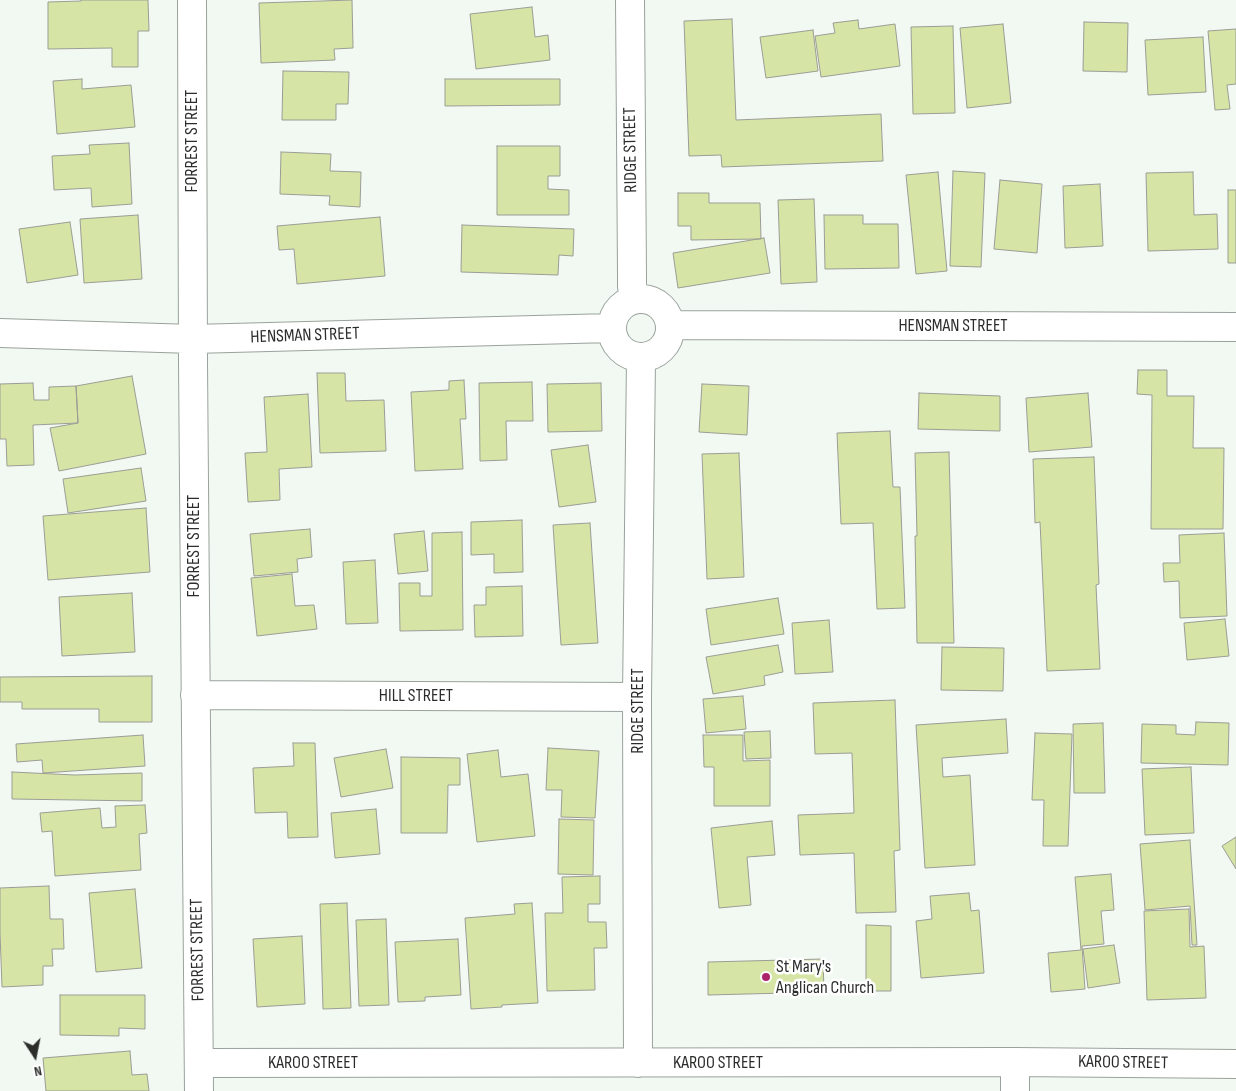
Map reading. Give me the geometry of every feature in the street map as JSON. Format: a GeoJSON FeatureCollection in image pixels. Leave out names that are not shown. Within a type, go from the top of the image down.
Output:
{"type":"FeatureCollection","features":[{"type":"Feature","properties":{"kind":"street","name":"FORREST STREET"},"geometry":{"type":"LineString","coordinates":[[192,0],[199,1091]]}},
{"type":"Feature","properties":{"kind":"street","name":"RIDGE STREET"},"geometry":{"type":"LineString","coordinates":[[630,0],[632,287],[637,299]]}},
{"type":"Feature","properties":{"kind":"street"},"geometry":{"type":"LineString","coordinates":[[637,299],[656,302],[666,312],[671,325],[669,340],[656,354],[641,359],[621,351],[613,338],[611,328],[613,318],[623,304],[637,299]]}},
{"type":"Feature","properties":{"kind":"street","name":"HENSMAN STREET"},"geometry":{"type":"LineString","coordinates":[[671,325],[1236,327]]}},
{"type":"Feature","properties":{"kind":"street","name":"HENSMAN STREET"},"geometry":{"type":"LineString","coordinates":[[0,333],[193,339],[611,328]]}},
{"type":"Feature","properties":{"kind":"street","name":"RIDGE STREET"},"geometry":{"type":"LineString","coordinates":[[638,1063],[637,697],[641,359]]}},
{"type":"Feature","properties":{"kind":"street","name":"HILL STREET"},"geometry":{"type":"LineString","coordinates":[[195,695],[637,697]]}},
{"type":"Feature","properties":{"kind":"street"},"geometry":{"type":"LineString","coordinates":[[1015,1062],[1015,1091]]}},
{"type":"Feature","properties":{"kind":"street","name":"KAROO STREET"},"geometry":{"type":"LineString","coordinates":[[199,1063],[1015,1062],[1236,1064]]}},
{"type":"Feature","properties":{"kind":"building"},"geometry":{"type":"Polygon","coordinates":[[[148,0],[149,31],[138,31],[138,67],[112,67],[112,48],[48,49],[48,2],[148,0]]]}},
{"type":"Feature","properties":{"kind":"building"},"geometry":{"type":"Polygon","coordinates":[[[352,0],[353,48],[334,49],[335,60],[261,63],[259,3],[352,0]]]}},
{"type":"Feature","properties":{"kind":"building"},"geometry":{"type":"Polygon","coordinates":[[[532,7],[535,37],[548,35],[550,60],[476,69],[470,14],[532,7]]]}},
{"type":"Feature","properties":{"kind":"building"},"geometry":{"type":"Polygon","coordinates":[[[732,19],[736,120],[881,114],[883,161],[722,167],[721,155],[689,156],[684,21],[732,19]]]}},
{"type":"Feature","properties":{"kind":"building"},"geometry":{"type":"Polygon","coordinates":[[[858,20],[859,29],[895,24],[900,66],[821,77],[815,36],[835,33],[833,23],[858,20]]]}},
{"type":"Feature","properties":{"kind":"building"},"geometry":{"type":"Polygon","coordinates":[[[1084,22],[1128,23],[1127,72],[1083,71],[1084,22]]]}},
{"type":"Feature","properties":{"kind":"building"},"geometry":{"type":"Polygon","coordinates":[[[1003,24],[1011,103],[967,108],[960,28],[1003,24]]]}},
{"type":"Feature","properties":{"kind":"building"},"geometry":{"type":"Polygon","coordinates":[[[953,26],[955,113],[913,114],[911,27],[953,26]]]}},
{"type":"Feature","properties":{"kind":"building"},"geometry":{"type":"Polygon","coordinates":[[[1236,29],[1236,84],[1227,85],[1230,109],[1215,110],[1208,31],[1236,29]]]}},
{"type":"Feature","properties":{"kind":"building"},"geometry":{"type":"Polygon","coordinates":[[[813,30],[818,71],[766,78],[760,37],[813,30]]]}},
{"type":"Feature","properties":{"kind":"building"},"geometry":{"type":"Polygon","coordinates":[[[1203,37],[1206,92],[1148,95],[1145,40],[1203,37]]]}},
{"type":"Feature","properties":{"kind":"building"},"geometry":{"type":"Polygon","coordinates":[[[283,71],[349,72],[348,104],[336,104],[336,120],[282,120],[283,71]]]}},
{"type":"Feature","properties":{"kind":"building"},"geometry":{"type":"Polygon","coordinates":[[[82,79],[82,89],[131,85],[135,127],[57,134],[53,81],[82,79]]]}},
{"type":"Feature","properties":{"kind":"building"},"geometry":{"type":"Polygon","coordinates":[[[445,79],[560,79],[560,105],[445,106],[445,79]]]}},
{"type":"Feature","properties":{"kind":"building"},"geometry":{"type":"Polygon","coordinates":[[[129,143],[132,204],[92,207],[91,188],[54,190],[52,156],[90,154],[89,145],[129,143]]]}},
{"type":"Feature","properties":{"kind":"building"},"geometry":{"type":"Polygon","coordinates":[[[497,146],[560,146],[560,176],[548,176],[548,189],[569,190],[569,215],[497,215],[497,146]]]}},
{"type":"Feature","properties":{"kind":"building"},"geometry":{"type":"Polygon","coordinates":[[[281,152],[331,154],[330,171],[361,172],[360,207],[329,205],[330,196],[280,194],[281,152]]]}},
{"type":"Feature","properties":{"kind":"building"},"geometry":{"type":"Polygon","coordinates":[[[953,171],[985,173],[981,267],[950,266],[953,171]]]}},
{"type":"Feature","properties":{"kind":"building"},"geometry":{"type":"Polygon","coordinates":[[[938,172],[947,271],[916,274],[906,175],[938,172]]]}},
{"type":"Feature","properties":{"kind":"building"},"geometry":{"type":"Polygon","coordinates":[[[1193,172],[1194,215],[1217,214],[1218,249],[1148,251],[1146,173],[1193,172]]]}},
{"type":"Feature","properties":{"kind":"building"},"geometry":{"type":"Polygon","coordinates":[[[1000,180],[1042,184],[1037,253],[994,249],[1000,180]]]}},
{"type":"Feature","properties":{"kind":"building"},"geometry":{"type":"Polygon","coordinates":[[[1100,184],[1103,246],[1065,248],[1063,186],[1100,184]]]}},
{"type":"Feature","properties":{"kind":"building"},"geometry":{"type":"Polygon","coordinates":[[[1228,190],[1236,190],[1236,263],[1228,263],[1228,190]]]}},
{"type":"Feature","properties":{"kind":"building"},"geometry":{"type":"Polygon","coordinates":[[[678,193],[709,193],[709,203],[760,203],[761,239],[691,240],[691,226],[678,226],[678,193]]]}},
{"type":"Feature","properties":{"kind":"building"},"geometry":{"type":"Polygon","coordinates":[[[814,199],[817,282],[781,284],[778,200],[814,199]]]}},
{"type":"Feature","properties":{"kind":"building"},"geometry":{"type":"Polygon","coordinates":[[[138,215],[142,279],[84,283],[80,219],[138,215]]]}},
{"type":"Feature","properties":{"kind":"building"},"geometry":{"type":"Polygon","coordinates":[[[824,215],[863,215],[863,224],[898,224],[899,268],[825,269],[824,215]]]}},
{"type":"Feature","properties":{"kind":"building"},"geometry":{"type":"Polygon","coordinates":[[[380,217],[385,276],[297,284],[294,249],[279,250],[277,226],[380,217]]]}},
{"type":"Feature","properties":{"kind":"building"},"geometry":{"type":"Polygon","coordinates":[[[70,222],[78,275],[27,283],[19,229],[70,222]]]}},
{"type":"Feature","properties":{"kind":"building"},"geometry":{"type":"Polygon","coordinates":[[[462,225],[574,229],[573,256],[559,255],[558,275],[461,272],[462,225]]]}},
{"type":"Feature","properties":{"kind":"building"},"geometry":{"type":"Polygon","coordinates":[[[764,238],[770,273],[678,288],[673,253],[764,238]]]}},
{"type":"Feature","properties":{"kind":"building"},"geometry":{"type":"Polygon","coordinates":[[[1138,370],[1167,370],[1167,396],[1194,396],[1193,448],[1224,448],[1223,529],[1151,529],[1152,395],[1137,394],[1138,370]]]}},
{"type":"Feature","properties":{"kind":"building"},"geometry":{"type":"Polygon","coordinates":[[[317,373],[345,373],[346,401],[384,400],[386,451],[320,453],[317,373]]]}},
{"type":"Feature","properties":{"kind":"building"},"geometry":{"type":"Polygon","coordinates":[[[132,376],[146,454],[59,471],[50,428],[78,423],[76,386],[132,376]]]}},
{"type":"Feature","properties":{"kind":"building"},"geometry":{"type":"Polygon","coordinates":[[[464,380],[466,419],[460,419],[463,469],[415,471],[411,392],[449,390],[449,381],[464,380]]]}},
{"type":"Feature","properties":{"kind":"building"},"geometry":{"type":"Polygon","coordinates":[[[532,382],[533,421],[506,421],[507,460],[480,461],[479,383],[532,382]]]}},
{"type":"Feature","properties":{"kind":"building"},"geometry":{"type":"Polygon","coordinates":[[[33,383],[34,400],[49,400],[49,387],[76,386],[78,423],[33,425],[34,465],[7,466],[6,439],[0,439],[0,384],[33,383]]]}},
{"type":"Feature","properties":{"kind":"building"},"geometry":{"type":"Polygon","coordinates":[[[601,383],[602,431],[548,432],[547,384],[601,383]]]}},
{"type":"Feature","properties":{"kind":"building"},"geometry":{"type":"Polygon","coordinates":[[[702,384],[749,386],[747,435],[699,432],[702,384]]]}},
{"type":"Feature","properties":{"kind":"building"},"geometry":{"type":"Polygon","coordinates":[[[919,393],[1000,396],[1000,431],[918,429],[919,393]]]}},
{"type":"Feature","properties":{"kind":"building"},"geometry":{"type":"Polygon","coordinates":[[[1088,393],[1092,447],[1029,452],[1026,398],[1088,393]]]}},
{"type":"Feature","properties":{"kind":"building"},"geometry":{"type":"Polygon","coordinates":[[[308,394],[312,467],[279,469],[280,500],[248,502],[245,453],[267,452],[264,397],[308,394]]]}},
{"type":"Feature","properties":{"kind":"building"},"geometry":{"type":"Polygon","coordinates":[[[890,431],[893,487],[900,487],[905,608],[877,609],[873,523],[841,524],[837,433],[890,431]]]}},
{"type":"Feature","properties":{"kind":"building"},"geometry":{"type":"Polygon","coordinates":[[[588,445],[596,502],[559,507],[551,450],[588,445]]]}},
{"type":"Feature","properties":{"kind":"building"},"geometry":{"type":"Polygon","coordinates":[[[949,452],[954,643],[917,643],[915,453],[949,452]]]}},
{"type":"Feature","properties":{"kind":"building"},"geometry":{"type":"Polygon","coordinates":[[[739,453],[744,577],[707,579],[702,454],[739,453]]]}},
{"type":"Feature","properties":{"kind":"building"},"geometry":{"type":"Polygon","coordinates":[[[1094,457],[1099,584],[1096,585],[1100,669],[1047,671],[1040,522],[1035,523],[1033,459],[1094,457]]]}},
{"type":"Feature","properties":{"kind":"building"},"geometry":{"type":"Polygon","coordinates":[[[141,468],[146,501],[68,513],[63,479],[141,468]]]}},
{"type":"Feature","properties":{"kind":"building"},"geometry":{"type":"Polygon","coordinates":[[[146,508],[150,572],[48,580],[43,516],[146,508]]]}},
{"type":"Feature","properties":{"kind":"building"},"geometry":{"type":"Polygon","coordinates":[[[522,520],[523,572],[494,573],[494,554],[471,555],[471,522],[522,520]]]}},
{"type":"Feature","properties":{"kind":"building"},"geometry":{"type":"Polygon","coordinates":[[[590,523],[598,643],[561,645],[553,525],[590,523]]]}},
{"type":"Feature","properties":{"kind":"building"},"geometry":{"type":"Polygon","coordinates":[[[310,529],[312,557],[297,559],[298,572],[254,576],[250,534],[310,529]]]}},
{"type":"Feature","properties":{"kind":"building"},"geometry":{"type":"Polygon","coordinates":[[[424,531],[428,571],[398,574],[394,534],[424,531]]]}},
{"type":"Feature","properties":{"kind":"building"},"geometry":{"type":"Polygon","coordinates":[[[462,532],[463,630],[400,631],[399,583],[420,583],[420,596],[432,596],[432,533],[462,532]]]}},
{"type":"Feature","properties":{"kind":"building"},"geometry":{"type":"Polygon","coordinates":[[[1224,533],[1227,616],[1180,618],[1179,581],[1164,582],[1163,563],[1180,563],[1179,535],[1224,533]]]}},
{"type":"Feature","properties":{"kind":"building"},"geometry":{"type":"Polygon","coordinates":[[[375,560],[378,623],[346,624],[343,562],[375,560]]]}},
{"type":"Feature","properties":{"kind":"building"},"geometry":{"type":"Polygon","coordinates":[[[292,574],[295,606],[314,605],[317,629],[257,636],[251,578],[292,574]]]}},
{"type":"Feature","properties":{"kind":"building"},"geometry":{"type":"Polygon","coordinates":[[[522,586],[523,636],[475,637],[474,605],[486,605],[486,587],[522,586]]]}},
{"type":"Feature","properties":{"kind":"building"},"geometry":{"type":"Polygon","coordinates":[[[132,593],[135,652],[62,656],[59,597],[132,593]]]}},
{"type":"Feature","properties":{"kind":"building"},"geometry":{"type":"Polygon","coordinates":[[[778,598],[784,634],[711,645],[706,609],[778,598]]]}},
{"type":"Feature","properties":{"kind":"building"},"geometry":{"type":"Polygon","coordinates":[[[1225,619],[1229,656],[1187,660],[1184,623],[1225,619]]]}},
{"type":"Feature","properties":{"kind":"building"},"geometry":{"type":"Polygon","coordinates":[[[829,620],[833,672],[795,674],[792,623],[829,620]]]}},
{"type":"Feature","properties":{"kind":"building"},"geometry":{"type":"Polygon","coordinates":[[[778,645],[783,672],[764,676],[765,685],[713,694],[706,657],[778,645]]]}},
{"type":"Feature","properties":{"kind":"building"},"geometry":{"type":"Polygon","coordinates":[[[942,647],[1004,648],[1003,691],[941,690],[942,647]]]}},
{"type":"Feature","properties":{"kind":"building"},"geometry":{"type":"Polygon","coordinates":[[[152,676],[152,722],[99,722],[99,709],[22,709],[22,702],[0,702],[0,677],[152,676]]]}},
{"type":"Feature","properties":{"kind":"building"},"geometry":{"type":"Polygon","coordinates":[[[743,696],[746,729],[706,733],[703,699],[743,696]]]}},
{"type":"Feature","properties":{"kind":"building"},"geometry":{"type":"Polygon","coordinates":[[[895,700],[900,850],[894,851],[896,912],[856,913],[854,853],[800,855],[798,815],[854,813],[852,753],[815,754],[813,703],[895,700]]]}},
{"type":"Feature","properties":{"kind":"building"},"geometry":{"type":"Polygon","coordinates":[[[1006,719],[1008,753],[942,758],[943,777],[970,775],[975,865],[925,868],[916,725],[1006,719]]]}},
{"type":"Feature","properties":{"kind":"building"},"geometry":{"type":"Polygon","coordinates":[[[1196,722],[1229,723],[1228,765],[1141,763],[1142,724],[1176,725],[1176,734],[1195,735],[1196,722]]]}},
{"type":"Feature","properties":{"kind":"building"},"geometry":{"type":"Polygon","coordinates":[[[1103,723],[1105,793],[1074,793],[1073,724],[1103,723]]]}},
{"type":"Feature","properties":{"kind":"building"},"geometry":{"type":"Polygon","coordinates":[[[770,731],[771,758],[746,759],[744,732],[770,731]]]}},
{"type":"Feature","properties":{"kind":"building"},"geometry":{"type":"Polygon","coordinates":[[[1035,733],[1072,734],[1068,846],[1043,846],[1044,800],[1032,800],[1035,733]]]}},
{"type":"Feature","properties":{"kind":"building"},"geometry":{"type":"Polygon","coordinates":[[[143,735],[145,766],[43,773],[42,760],[17,762],[16,744],[143,735]]]}},
{"type":"Feature","properties":{"kind":"building"},"geometry":{"type":"Polygon","coordinates":[[[703,735],[743,735],[743,761],[770,760],[770,806],[714,806],[714,767],[704,767],[703,735]]]}},
{"type":"Feature","properties":{"kind":"building"},"geometry":{"type":"Polygon","coordinates":[[[293,743],[315,743],[318,837],[288,838],[287,812],[255,813],[253,768],[294,766],[293,743]]]}},
{"type":"Feature","properties":{"kind":"building"},"geometry":{"type":"Polygon","coordinates":[[[548,748],[599,751],[595,818],[561,817],[562,790],[546,790],[548,748]]]}},
{"type":"Feature","properties":{"kind":"building"},"geometry":{"type":"Polygon","coordinates":[[[386,749],[393,788],[341,797],[334,758],[386,749]]]}},
{"type":"Feature","properties":{"kind":"building"},"geometry":{"type":"Polygon","coordinates":[[[498,750],[501,777],[528,774],[535,836],[477,842],[467,754],[498,750]]]}},
{"type":"Feature","properties":{"kind":"building"},"geometry":{"type":"Polygon","coordinates":[[[401,757],[460,758],[460,785],[448,785],[447,833],[401,833],[401,757]]]}},
{"type":"Feature","properties":{"kind":"building"},"geometry":{"type":"Polygon","coordinates":[[[1191,767],[1194,833],[1145,835],[1142,769],[1191,767]]]}},
{"type":"Feature","properties":{"kind":"building"},"geometry":{"type":"Polygon","coordinates":[[[12,772],[75,775],[142,773],[142,801],[12,799],[12,772]]]}},
{"type":"Feature","properties":{"kind":"building"},"geometry":{"type":"Polygon","coordinates":[[[145,805],[147,833],[139,834],[141,870],[55,876],[52,831],[42,832],[40,813],[100,808],[102,828],[116,827],[115,806],[145,805]]]}},
{"type":"Feature","properties":{"kind":"building"},"geometry":{"type":"Polygon","coordinates":[[[376,809],[380,854],[335,858],[331,813],[376,809]]]}},
{"type":"Feature","properties":{"kind":"building"},"geometry":{"type":"Polygon","coordinates":[[[559,819],[594,820],[593,875],[558,874],[559,819]]]}},
{"type":"Feature","properties":{"kind":"building"},"geometry":{"type":"Polygon","coordinates":[[[772,821],[775,855],[747,857],[751,905],[719,908],[711,828],[772,821]]]}},
{"type":"Feature","properties":{"kind":"building"},"geometry":{"type":"Polygon","coordinates":[[[1236,837],[1236,869],[1222,846],[1236,837]]]}},
{"type":"Feature","properties":{"kind":"building"},"geometry":{"type":"Polygon","coordinates":[[[1190,840],[1197,945],[1192,945],[1190,906],[1145,910],[1140,844],[1190,840]]]}},
{"type":"Feature","properties":{"kind":"building"},"geometry":{"type":"Polygon","coordinates":[[[1111,874],[1114,910],[1101,911],[1104,944],[1082,946],[1085,989],[1051,992],[1048,953],[1081,950],[1075,877],[1111,874]]]}},
{"type":"Feature","properties":{"kind":"building"},"geometry":{"type":"Polygon","coordinates":[[[600,876],[600,904],[588,904],[588,922],[606,922],[607,948],[594,948],[595,990],[547,991],[545,913],[563,913],[562,877],[600,876]]]}},
{"type":"Feature","properties":{"kind":"building"},"geometry":{"type":"Polygon","coordinates":[[[49,886],[50,919],[63,919],[64,949],[52,949],[53,966],[43,966],[43,985],[2,987],[0,888],[49,886]]]}},
{"type":"Feature","properties":{"kind":"building"},"geometry":{"type":"Polygon","coordinates":[[[135,889],[142,968],[96,972],[89,893],[135,889]]]}},
{"type":"Feature","properties":{"kind":"building"},"geometry":{"type":"Polygon","coordinates":[[[969,893],[971,911],[979,910],[984,973],[921,978],[916,921],[932,919],[930,896],[969,893]]]}},
{"type":"Feature","properties":{"kind":"building"},"geometry":{"type":"Polygon","coordinates":[[[347,903],[351,1008],[323,1009],[320,904],[347,903]]]}},
{"type":"Feature","properties":{"kind":"building"},"geometry":{"type":"Polygon","coordinates":[[[532,903],[538,1003],[471,1009],[465,918],[515,914],[514,904],[532,903]]]}},
{"type":"Feature","properties":{"kind":"building"},"geometry":{"type":"Polygon","coordinates":[[[1189,909],[1190,947],[1204,946],[1206,998],[1147,1000],[1144,911],[1189,909]]]}},
{"type":"Feature","properties":{"kind":"building"},"geometry":{"type":"Polygon","coordinates":[[[386,919],[389,1005],[359,1006],[356,920],[386,919]]]}},
{"type":"Feature","properties":{"kind":"building"},"geometry":{"type":"Polygon","coordinates":[[[866,925],[891,926],[891,991],[866,991],[866,925]]]}},
{"type":"Feature","properties":{"kind":"building"},"geometry":{"type":"Polygon","coordinates":[[[302,936],[305,1004],[257,1007],[253,939],[302,936]]]}},
{"type":"Feature","properties":{"kind":"building"},"geometry":{"type":"Polygon","coordinates":[[[458,939],[461,995],[425,997],[425,1001],[398,1002],[395,942],[458,939]]]}},
{"type":"Feature","properties":{"kind":"building"},"geometry":{"type":"Polygon","coordinates":[[[1114,945],[1120,983],[1088,988],[1083,949],[1114,945]]]}},
{"type":"Feature","properties":{"kind":"building","name":"St Mary's Anglican Church"},"geometry":{"type":"Polygon","coordinates":[[[823,959],[824,992],[708,995],[708,962],[823,959]]]}},
{"type":"Feature","properties":{"kind":"building"},"geometry":{"type":"Polygon","coordinates":[[[60,995],[145,995],[145,1029],[119,1028],[119,1036],[60,1035],[60,995]]]}},
{"type":"Feature","properties":{"kind":"building"},"geometry":{"type":"Polygon","coordinates":[[[130,1051],[132,1075],[147,1074],[149,1091],[46,1091],[43,1058],[130,1051]]]}},
{"type":"Feature","properties":{"kind":"place","name":"St Mary's Anglican Church"},"geometry":{"type":"Point","coordinates":[766,977]}}]}
